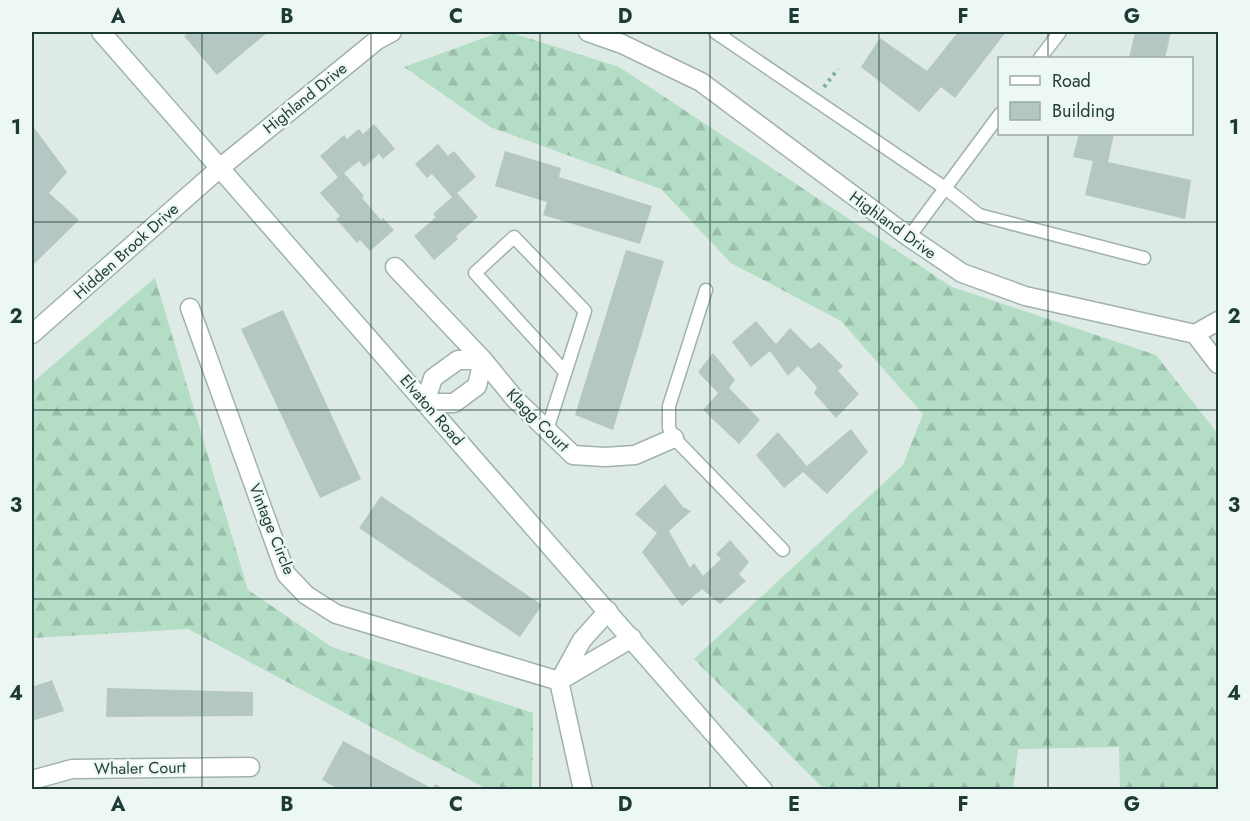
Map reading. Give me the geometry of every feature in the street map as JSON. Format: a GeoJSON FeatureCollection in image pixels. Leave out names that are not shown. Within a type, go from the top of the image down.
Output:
{"type":"FeatureCollection","features":[{"type":"Feature","properties":{"kind":"street","name":"Elvaton Road"},"geometry":{"type":"LineString","coordinates":[[100,32],[221,167],[763,789]]}},
{"type":"Feature","properties":{"kind":"street","name":"Highland Drive"},"geometry":{"type":"LineString","coordinates":[[221,167],[377,40],[392,32]]}},
{"type":"Feature","properties":{"kind":"street","name":"Highland Drive"},"geometry":{"type":"LineString","coordinates":[[588,32],[624,38],[701,82],[909,237],[962,273],[1025,296],[1195,334]]}},
{"type":"Feature","properties":{"kind":"street","name":"Hidden Brook Drive"},"geometry":{"type":"LineString","coordinates":[[32,334],[221,167]]}},
{"type":"Feature","properties":{"kind":"street","name":"Klagg Court"},"geometry":{"type":"LineString","coordinates":[[395,267],[483,360],[515,399],[573,454],[605,457],[634,454],[674,438]]}},
{"type":"Feature","properties":{"kind":"street","name":"Vintage Circle"},"geometry":{"type":"LineString","coordinates":[[190,308],[286,574],[306,595],[336,614],[559,681]]}},
{"type":"Feature","properties":{"kind":"street"},"geometry":{"type":"LineString","coordinates":[[1218,321],[1195,334],[1218,364]]}},
{"type":"Feature","properties":{"kind":"street"},"geometry":{"type":"LineString","coordinates":[[458,360],[483,360],[477,386],[454,403],[425,403],[433,378],[458,360]]}},
{"type":"Feature","properties":{"kind":"street"},"geometry":{"type":"LineString","coordinates":[[583,789],[559,681],[582,640],[608,611]]}},
{"type":"Feature","properties":{"kind":"street"},"geometry":{"type":"LineString","coordinates":[[559,681],[632,638]]}},
{"type":"Feature","properties":{"kind":"street","name":"Whaler Court"},"geometry":{"type":"LineString","coordinates":[[32,780],[72,769],[250,767]]}},
{"type":"Feature","properties":{"kind":"lane"},"geometry":{"type":"LineString","coordinates":[[715,32],[945,188],[979,215],[1144,258]]}},
{"type":"Feature","properties":{"kind":"lane"},"geometry":{"type":"LineString","coordinates":[[1041,57],[1060,32]]}},
{"type":"Feature","properties":{"kind":"lane"},"geometry":{"type":"LineString","coordinates":[[909,237],[998,115]]}},
{"type":"Feature","properties":{"kind":"lane"},"geometry":{"type":"LineString","coordinates":[[547,430],[585,311],[514,237],[475,273],[565,372]]}},
{"type":"Feature","properties":{"kind":"lane"},"geometry":{"type":"LineString","coordinates":[[706,290],[669,406],[669,428],[674,438],[783,550]]}},
{"type":"Feature","properties":{"kind":"path"},"geometry":{"type":"LineString","coordinates":[[814,99],[838,69]]}},
{"type":"Feature","properties":{"kind":"green space"},"geometry":{"type":"Polygon","coordinates":[[[500,32],[509,32],[619,67],[952,287],[1156,355],[1218,434],[1218,789],[1120,789],[1119,747],[1018,749],[1013,789],[824,789],[694,659],[903,465],[923,414],[841,321],[731,263],[661,189],[490,127],[404,67],[500,32]]]}},
{"type":"Feature","properties":{"kind":"green space"},"geometry":{"type":"Polygon","coordinates":[[[155,278],[248,590],[332,647],[533,713],[532,789],[487,789],[188,629],[32,638],[32,383],[155,278]]]}},
{"type":"Feature","properties":{"kind":"building"},"geometry":{"type":"Polygon","coordinates":[[[190,32],[268,32],[217,75],[184,36],[190,32]]]}},
{"type":"Feature","properties":{"kind":"building"},"geometry":{"type":"Polygon","coordinates":[[[958,32],[1006,32],[955,98],[941,87],[919,112],[861,67],[880,38],[927,71],[958,32]]]}},
{"type":"Feature","properties":{"kind":"building"},"geometry":{"type":"Polygon","coordinates":[[[1135,32],[1171,32],[1165,57],[1129,57],[1135,32]]]}},
{"type":"Feature","properties":{"kind":"building"},"geometry":{"type":"Polygon","coordinates":[[[374,124],[395,149],[383,159],[379,154],[364,167],[359,161],[344,173],[381,220],[383,218],[394,230],[370,251],[360,240],[357,243],[336,219],[340,216],[320,193],[338,177],[320,156],[344,135],[347,139],[359,129],[363,134],[374,124]]]}},
{"type":"Feature","properties":{"kind":"building"},"geometry":{"type":"Polygon","coordinates":[[[32,125],[67,172],[49,193],[79,220],[32,266],[32,125]]]}},
{"type":"Feature","properties":{"kind":"building"},"geometry":{"type":"Polygon","coordinates":[[[1079,135],[1114,135],[1108,162],[1191,180],[1185,219],[1085,195],[1093,161],[1073,157],[1079,135]]]}},
{"type":"Feature","properties":{"kind":"building"},"geometry":{"type":"Polygon","coordinates":[[[438,144],[448,156],[454,151],[476,177],[457,193],[478,217],[434,260],[414,236],[436,217],[433,214],[452,197],[432,174],[427,178],[415,164],[438,144]]]}},
{"type":"Feature","properties":{"kind":"building"},"geometry":{"type":"Polygon","coordinates":[[[505,151],[561,168],[559,177],[652,206],[640,244],[543,215],[547,202],[495,186],[505,151]]]}},
{"type":"Feature","properties":{"kind":"building"},"geometry":{"type":"Polygon","coordinates":[[[626,250],[664,261],[613,430],[575,415],[626,250]]]}},
{"type":"Feature","properties":{"kind":"building"},"geometry":{"type":"Polygon","coordinates":[[[283,310],[361,479],[320,498],[241,329],[283,310]]]}},
{"type":"Feature","properties":{"kind":"building"},"geometry":{"type":"Polygon","coordinates":[[[756,321],[776,344],[790,328],[811,349],[819,342],[843,366],[838,371],[859,394],[836,418],[814,393],[817,387],[798,366],[788,376],[770,351],[751,367],[732,342],[756,321]]]}},
{"type":"Feature","properties":{"kind":"building"},"geometry":{"type":"Polygon","coordinates":[[[713,353],[735,380],[729,388],[760,420],[739,444],[703,410],[718,393],[698,372],[713,353]]]}},
{"type":"Feature","properties":{"kind":"building"},"geometry":{"type":"Polygon","coordinates":[[[851,429],[868,452],[827,494],[803,472],[784,488],[756,455],[778,432],[807,466],[851,429]]]}},
{"type":"Feature","properties":{"kind":"building"},"geometry":{"type":"Polygon","coordinates":[[[665,484],[683,507],[691,511],[669,531],[690,568],[694,563],[703,576],[721,559],[716,554],[730,540],[749,562],[739,574],[746,581],[720,604],[702,589],[682,606],[642,552],[657,533],[635,514],[665,484]]]}},
{"type":"Feature","properties":{"kind":"building"},"geometry":{"type":"Polygon","coordinates":[[[381,496],[542,605],[520,637],[359,528],[381,496]]]}},
{"type":"Feature","properties":{"kind":"building"},"geometry":{"type":"Polygon","coordinates":[[[52,680],[64,711],[32,721],[32,687],[52,680]]]}},
{"type":"Feature","properties":{"kind":"building"},"geometry":{"type":"Polygon","coordinates":[[[107,688],[253,692],[253,716],[106,717],[107,688]]]}},
{"type":"Feature","properties":{"kind":"building"},"geometry":{"type":"Polygon","coordinates":[[[343,741],[433,789],[435,784],[446,790],[340,790],[322,780],[343,741]]]}}]}
